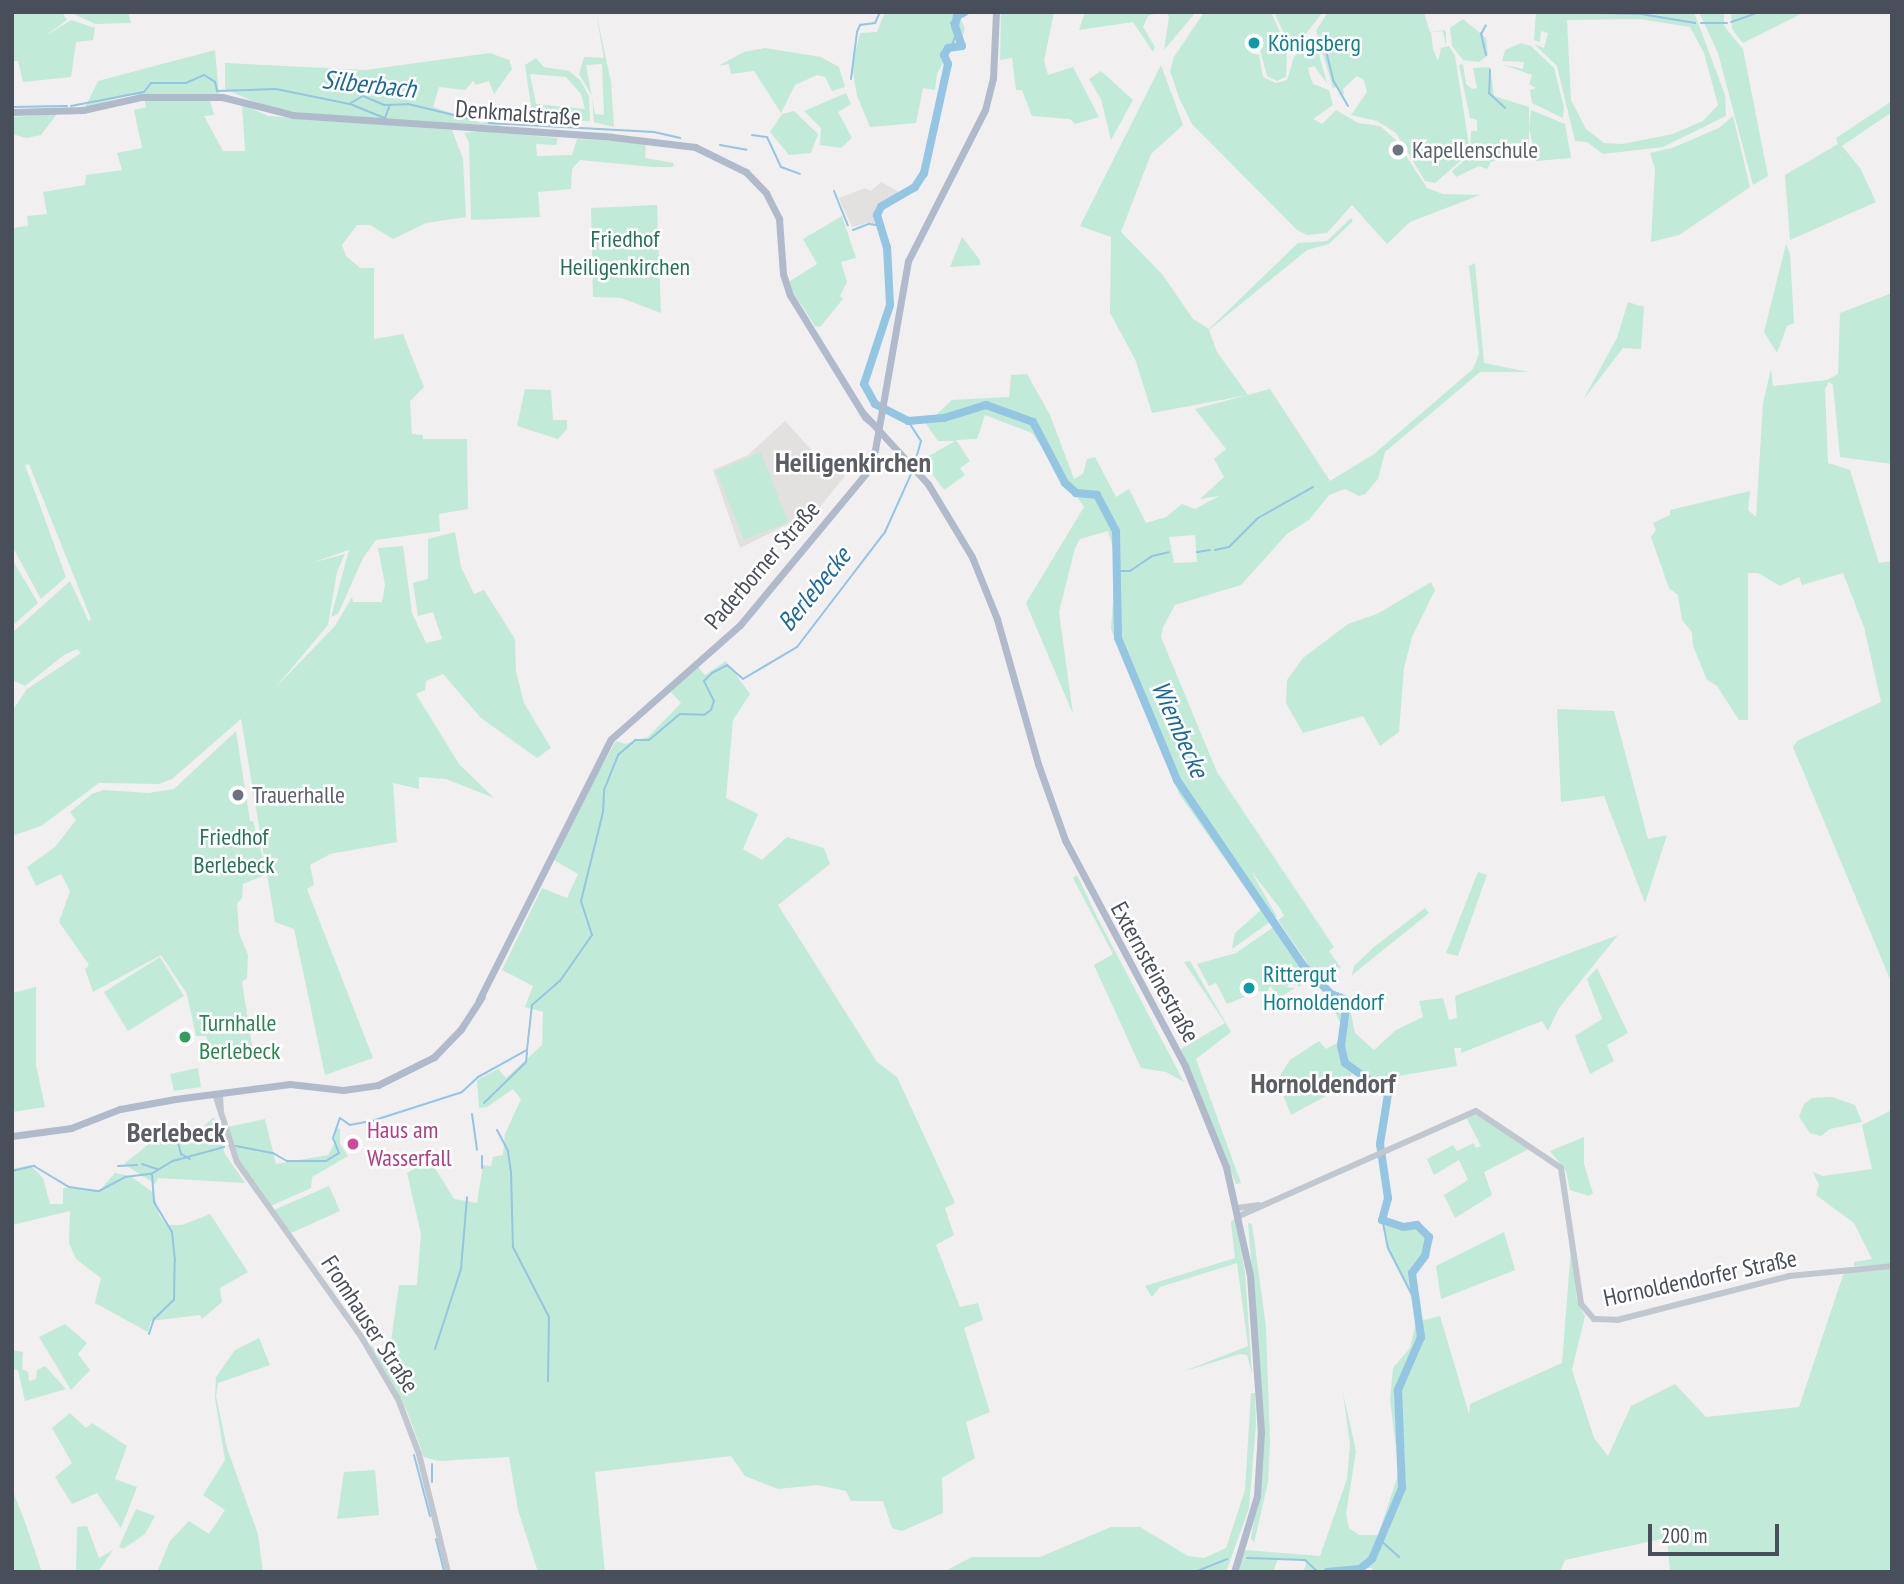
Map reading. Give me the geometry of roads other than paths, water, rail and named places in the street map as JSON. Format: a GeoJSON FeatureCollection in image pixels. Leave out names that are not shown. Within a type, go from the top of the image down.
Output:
{"type":"FeatureCollection","features":[{"type":"Feature","properties":{"kind":"main road","name":"Paderborner Straße"},"geometry":{"type":"LineString","coordinates":[[12,1136],[71,1128],[128,1107],[217,1094],[299,1084],[350,1090],[393,1081],[445,1047],[479,1000],[601,753],[622,729],[740,625],[862,480],[875,450],[915,240],[971,139],[989,95],[996,12]]}},
{"type":"Feature","properties":{"kind":"main road","name":"Denkmalstraße"},"geometry":{"type":"LineString","coordinates":[[12,112],[83,110],[141,97],[222,97],[293,115],[695,147],[746,172],[769,198],[779,219],[783,274],[790,295],[862,412],[879,428]]}},
{"type":"Feature","properties":{"kind":"main road","name":"Externsteinestraße"},"geometry":{"type":"LineString","coordinates":[[879,428],[919,474],[957,528],[980,574],[1047,793],[1076,865],[1185,1066],[1213,1129],[1238,1212],[1254,1305],[1262,1446],[1252,1521],[1234,1572]]}},
{"type":"Feature","properties":{"kind":"main road"},"geometry":{"type":"LineString","coordinates":[[875,450],[884,446],[896,449]]}},
{"type":"Feature","properties":{"kind":"street","name":"Fromhauser Straße"},"geometry":{"type":"LineString","coordinates":[[217,1094],[220,1115],[237,1162],[362,1338],[398,1399],[422,1464],[448,1572]]}},
{"type":"Feature","properties":{"kind":"street","name":"Hornoldendorfer Straße"},"geometry":{"type":"LineString","coordinates":[[1238,1212],[1387,1153],[1476,1111],[1555,1161],[1566,1181],[1581,1304],[1598,1320],[1617,1320],[1789,1276],[1892,1266]]}},
{"type":"Feature","properties":{"kind":"waterway"},"geometry":{"type":"LineString","coordinates":[[851,79],[860,25],[875,23],[880,12]]}},
{"type":"Feature","properties":{"kind":"waterway","name":"Wiembecke"},"geometry":{"type":"LineString","coordinates":[[965,12],[957,16],[955,26],[962,46],[948,48],[944,55],[948,64],[924,173],[915,187],[881,207],[877,215],[887,247],[890,305],[864,384],[875,404],[908,421],[944,418],[986,405],[1033,422],[1065,483],[1076,493],[1097,495],[1116,531],[1118,638],[1177,780],[1302,964],[1331,994],[1347,1000],[1341,1046],[1345,1063],[1388,1094],[1380,1144],[1388,1198],[1382,1220],[1403,1227],[1417,1225],[1429,1237],[1425,1256],[1412,1273],[1421,1337],[1398,1390],[1402,1488],[1372,1559],[1360,1569],[1327,1572]]}},
{"type":"Feature","properties":{"kind":"waterway"},"geometry":{"type":"LineString","coordinates":[[1557,12],[1641,14],[1695,23]]}},
{"type":"Feature","properties":{"kind":"waterway"},"geometry":{"type":"LineString","coordinates":[[1731,22],[1760,12]]}},
{"type":"Feature","properties":{"kind":"waterway","name":"Berlebecke"},"geometry":{"type":"LineString","coordinates":[[956,28],[951,23],[957,16]]}},
{"type":"Feature","properties":{"kind":"waterway"},"geometry":{"type":"LineString","coordinates":[[1701,23],[1727,23]]}},
{"type":"Feature","properties":{"kind":"waterway"},"geometry":{"type":"LineString","coordinates":[[1486,25],[1481,34],[1486,55]]}},
{"type":"Feature","properties":{"kind":"waterway"},"geometry":{"type":"LineString","coordinates":[[951,47],[957,32]]}},
{"type":"Feature","properties":{"kind":"waterway"},"geometry":{"type":"LineString","coordinates":[[1324,43],[1333,80],[1348,106]]}},
{"type":"Feature","properties":{"kind":"waterway","name":"Berlebecke"},"geometry":{"type":"LineString","coordinates":[[944,55],[946,71]]}},
{"type":"Feature","properties":{"kind":"waterway"},"geometry":{"type":"LineString","coordinates":[[1490,70],[1489,93],[1505,108]]}},
{"type":"Feature","properties":{"kind":"waterway","name":"Silberbach"},"geometry":{"type":"LineString","coordinates":[[71,106],[144,92],[151,83],[186,83],[204,75],[215,82],[217,91],[276,89],[349,104],[363,96],[384,105],[408,104],[470,119]]}},
{"type":"Feature","properties":{"kind":"waterway"},"geometry":{"type":"LineString","coordinates":[[350,104],[385,118],[389,107]]}},
{"type":"Feature","properties":{"kind":"waterway","name":"Silberbach"},"geometry":{"type":"LineString","coordinates":[[12,107],[67,106]]}},
{"type":"Feature","properties":{"kind":"waterway","name":"Silberbach"},"geometry":{"type":"LineString","coordinates":[[489,123],[654,132],[680,138]]}},
{"type":"Feature","properties":{"kind":"waterway","name":"Silberbach"},"geometry":{"type":"LineString","coordinates":[[752,135],[767,137],[781,167],[800,174]]}},
{"type":"Feature","properties":{"kind":"waterway","name":"Silberbach"},"geometry":{"type":"LineString","coordinates":[[720,145],[747,150]]}},
{"type":"Feature","properties":{"kind":"waterway","name":"Silberbach"},"geometry":{"type":"LineString","coordinates":[[834,191],[848,225]]}},
{"type":"Feature","properties":{"kind":"waterway","name":"Silberbach"},"geometry":{"type":"LineString","coordinates":[[853,230],[869,224],[881,226]]}},
{"type":"Feature","properties":{"kind":"waterway","name":"Berlebecke"},"geometry":{"type":"LineString","coordinates":[[908,421],[921,441],[914,466]]}},
{"type":"Feature","properties":{"kind":"waterway","name":"Berlebecke"},"geometry":{"type":"LineString","coordinates":[[236,1146],[273,1153],[287,1161],[326,1161],[339,1153],[333,1138],[340,1118],[350,1125],[375,1120],[462,1092],[478,1077],[527,1050],[532,1005],[560,981],[592,935],[581,901],[603,812],[604,790],[618,755],[635,740],[649,740],[680,714],[704,715],[711,710],[714,701],[704,681],[712,673],[727,665],[743,679],[797,647],[885,532],[912,472]]}},
{"type":"Feature","properties":{"kind":"waterway"},"geometry":{"type":"LineString","coordinates":[[1215,550],[1229,547],[1258,518],[1313,487]]}},
{"type":"Feature","properties":{"kind":"waterway"},"geometry":{"type":"LineString","coordinates":[[1197,552],[1210,550]]}},
{"type":"Feature","properties":{"kind":"waterway"},"geometry":{"type":"LineString","coordinates":[[1119,571],[1130,571],[1152,556],[1169,552]]}},
{"type":"Feature","properties":{"kind":"waterway"},"geometry":{"type":"LineString","coordinates":[[484,1103],[526,1062],[527,1052]]}},
{"type":"Feature","properties":{"kind":"waterway"},"geometry":{"type":"LineString","coordinates":[[472,1114],[477,1150]]}},
{"type":"Feature","properties":{"kind":"waterway"},"geometry":{"type":"LineString","coordinates":[[497,1130],[508,1151],[511,1172],[513,1247],[549,1317],[548,1381]]}},
{"type":"Feature","properties":{"kind":"waterway"},"geometry":{"type":"LineString","coordinates":[[176,1136],[181,1154],[190,1159]]}},
{"type":"Feature","properties":{"kind":"waterway","name":"Berlebecke"},"geometry":{"type":"LineString","coordinates":[[12,1171],[34,1166],[69,1187],[99,1191],[125,1177],[151,1174],[173,1161],[224,1147]]}},
{"type":"Feature","properties":{"kind":"waterway"},"geometry":{"type":"LineString","coordinates":[[482,1156],[482,1168]]}},
{"type":"Feature","properties":{"kind":"waterway"},"geometry":{"type":"LineString","coordinates":[[142,1164],[157,1169]]}},
{"type":"Feature","properties":{"kind":"waterway"},"geometry":{"type":"LineString","coordinates":[[118,1166],[137,1165]]}},
{"type":"Feature","properties":{"kind":"waterway"},"geometry":{"type":"LineString","coordinates":[[149,1334],[154,1319],[174,1300],[175,1261],[172,1232],[154,1202],[152,1175]]}},
{"type":"Feature","properties":{"kind":"waterway"},"geometry":{"type":"LineString","coordinates":[[435,1349],[461,1269],[467,1197]]}},
{"type":"Feature","properties":{"kind":"waterway","name":"Wiembecke"},"geometry":{"type":"LineString","coordinates":[[1383,1223],[1388,1248],[1412,1295]]}},
{"type":"Feature","properties":{"kind":"waterway"},"geometry":{"type":"LineString","coordinates":[[414,1455],[430,1516]]}},
{"type":"Feature","properties":{"kind":"waterway"},"geometry":{"type":"LineString","coordinates":[[432,1464],[432,1482]]}},
{"type":"Feature","properties":{"kind":"waterway"},"geometry":{"type":"LineString","coordinates":[[436,1539],[444,1572]]}},
{"type":"Feature","properties":{"kind":"waterway"},"geometry":{"type":"LineString","coordinates":[[1379,1539],[1399,1557]]}},
{"type":"Feature","properties":{"kind":"waterway"},"geometry":{"type":"LineString","coordinates":[[1247,1558],[1305,1560],[1318,1572]]}},
{"type":"Feature","properties":{"kind":"waterway"},"geometry":{"type":"LineString","coordinates":[[1195,1572],[1227,1559]]}},
{"type":"Feature","properties":{"kind":"place","name":"Königsberg"},"geometry":{"type":"Point","coordinates":[1254,43]}},
{"type":"Feature","properties":{"kind":"place","name":"Kapellenschule"},"geometry":{"type":"Point","coordinates":[1398,150]}},
{"type":"Feature","properties":{"kind":"place","name":"Trauerhalle"},"geometry":{"type":"Point","coordinates":[238,795]}},
{"type":"Feature","properties":{"kind":"place","name":"Rittergut Hornoldendorf"},"geometry":{"type":"Point","coordinates":[1249,988]}},
{"type":"Feature","properties":{"kind":"place","name":"Turnhalle Berlebeck"},"geometry":{"type":"Point","coordinates":[185,1037]}},
{"type":"Feature","properties":{"kind":"place","name":"Haus am Wasserfall"},"geometry":{"type":"Point","coordinates":[353,1144]}},
{"type":"Feature","properties":{"kind":"district","name":"Heiligenkirchen"},"geometry":{"type":"Point","coordinates":[853,462]}},
{"type":"Feature","properties":{"kind":"district","name":"Hornoldendorf"},"geometry":{"type":"Point","coordinates":[1323,1083]}},
{"type":"Feature","properties":{"kind":"district","name":"Berlebeck"},"geometry":{"type":"Point","coordinates":[176,1132]}},
{"type":"Feature","properties":{"kind":"park label","name":"Friedhof Heiligenkirchen"},"geometry":{"type":"Point","coordinates":[625,253]}},
{"type":"Feature","properties":{"kind":"park label","name":"Friedhof Berlebeck"},"geometry":{"type":"Point","coordinates":[234,851]}}]}
